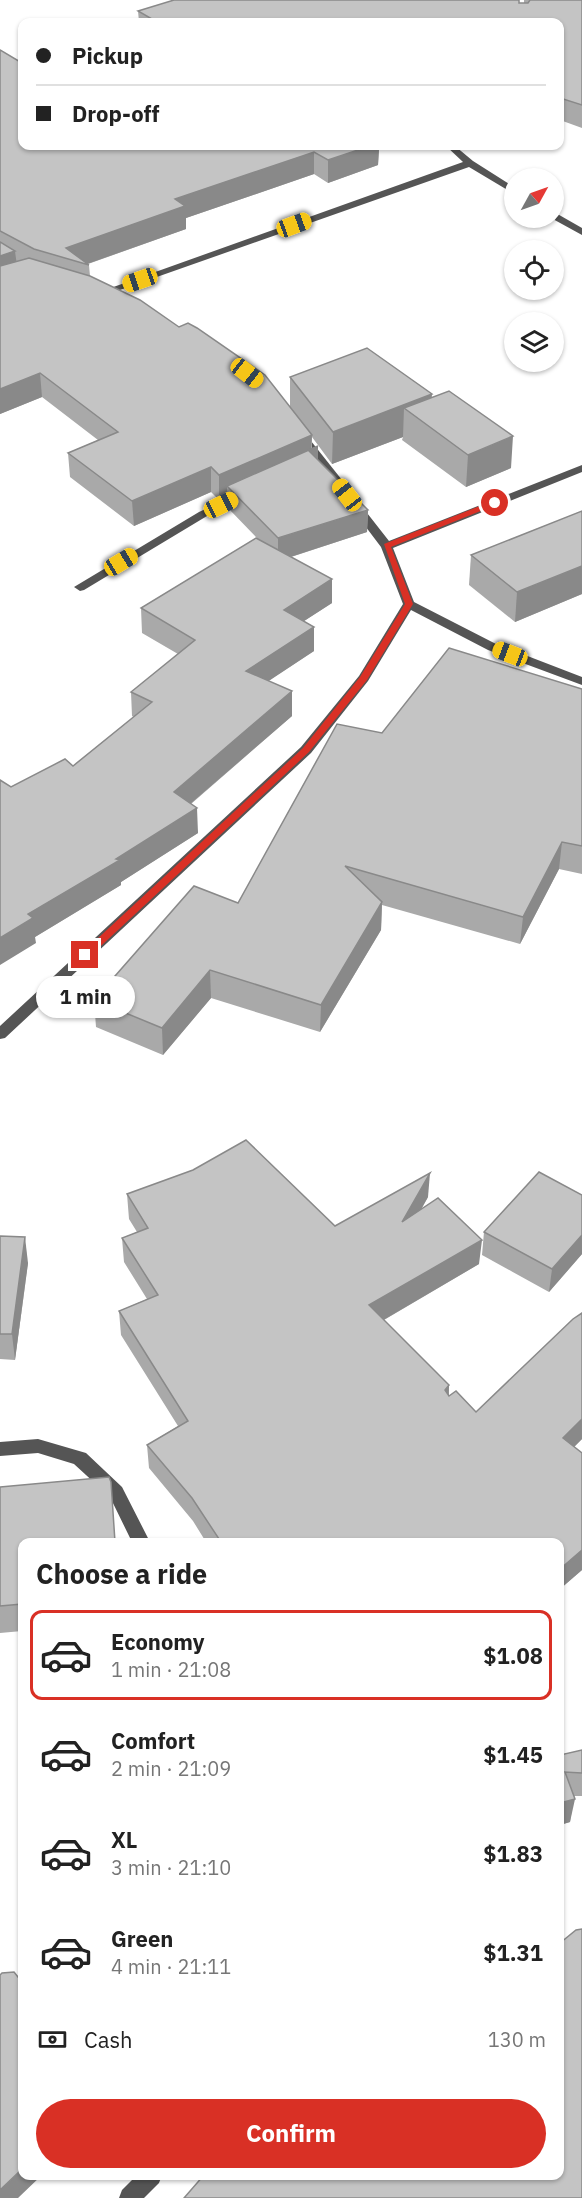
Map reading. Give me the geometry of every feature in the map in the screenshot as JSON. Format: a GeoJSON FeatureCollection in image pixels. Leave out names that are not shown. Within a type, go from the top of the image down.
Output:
{"type":"FeatureCollection","features":[{"type":"Feature","properties":{"kind":"street"},"geometry":{"type":"LineString","coordinates":[[455,150],[470,163],[504,185]]}},
{"type":"Feature","properties":{"kind":"street"},"geometry":{"type":"LineString","coordinates":[[117,305],[91,294],[470,163]]}},
{"type":"Feature","properties":{"kind":"street"},"geometry":{"type":"LineString","coordinates":[[564,221],[582,232]]}},
{"type":"Feature","properties":{"kind":"street"},"geometry":{"type":"LineString","coordinates":[[292,423],[316,463],[347,494],[387,546],[409,604],[492,647],[582,681]]}},
{"type":"Feature","properties":{"kind":"street"},"geometry":{"type":"LineString","coordinates":[[387,546],[582,468]]}},
{"type":"Feature","properties":{"kind":"street"},"geometry":{"type":"LineString","coordinates":[[80,587],[203,514],[258,487]]}},
{"type":"Feature","properties":{"kind":"street"},"geometry":{"type":"LineString","coordinates":[[0,1034],[306,750],[364,678],[409,604]]}},
{"type":"Feature","properties":{"kind":"street"},"geometry":{"type":"LineString","coordinates":[[0,1449],[38,1446],[80,1458],[116,1492],[139,1538]]}},
{"type":"Feature","properties":{"kind":"street"},"geometry":{"type":"LineString","coordinates":[[130,2198],[146,2180]]}},
{"type":"Feature","properties":{"kind":"building"},"geometry":{"type":"Polygon","coordinates":[[[174,0],[519,0],[519,3],[528,3],[530,0],[582,0],[582,105],[564,99],[564,18],[150,18],[138,11],[174,0]]]}},
{"type":"Feature","properties":{"kind":"building"},"geometry":{"type":"Polygon","coordinates":[[[0,50],[18,61],[18,150],[358,150],[328,160],[314,152],[175,199],[185,206],[66,248],[89,265],[34,249],[0,231],[0,50]]]}},
{"type":"Feature","properties":{"kind":"building"},"geometry":{"type":"Polygon","coordinates":[[[0,242],[15,251],[0,256],[0,242]]]}},
{"type":"Feature","properties":{"kind":"building"},"geometry":{"type":"Polygon","coordinates":[[[29,258],[90,276],[140,300],[179,327],[188,323],[197,328],[265,375],[312,435],[219,475],[211,467],[132,501],[68,453],[118,432],[40,373],[0,389],[0,266],[29,258]]]}},
{"type":"Feature","properties":{"kind":"building"},"geometry":{"type":"Polygon","coordinates":[[[367,348],[432,394],[333,432],[290,377],[367,348]]]}},
{"type":"Feature","properties":{"kind":"building"},"geometry":{"type":"Polygon","coordinates":[[[449,391],[513,436],[468,455],[404,408],[449,391]]]}},
{"type":"Feature","properties":{"kind":"building"},"geometry":{"type":"Polygon","coordinates":[[[318,446],[309,451],[368,510],[278,538],[227,486],[318,446]]]}},
{"type":"Feature","properties":{"kind":"building"},"geometry":{"type":"Polygon","coordinates":[[[582,511],[582,566],[517,592],[471,555],[582,511]]]}},
{"type":"Feature","properties":{"kind":"building"},"geometry":{"type":"Polygon","coordinates":[[[256,538],[332,579],[284,610],[314,627],[246,671],[292,691],[174,792],[197,808],[116,859],[120,860],[28,914],[33,918],[0,938],[0,780],[11,787],[65,759],[73,766],[152,702],[131,692],[195,640],[141,608],[256,538]]]}},
{"type":"Feature","properties":{"kind":"building"},"geometry":{"type":"Polygon","coordinates":[[[449,648],[582,689],[582,846],[562,842],[523,917],[345,866],[382,902],[321,1005],[210,970],[162,1028],[94,1000],[194,886],[238,903],[337,724],[382,733],[449,648]]]}},
{"type":"Feature","properties":{"kind":"building"},"geometry":{"type":"Polygon","coordinates":[[[246,1140],[335,1226],[430,1173],[402,1222],[438,1198],[482,1240],[369,1305],[449,1385],[445,1390],[449,1396],[456,1391],[476,1412],[582,1313],[582,1419],[563,1438],[582,1453],[582,1550],[564,1566],[564,1538],[218,1538],[192,1498],[147,1445],[188,1421],[119,1311],[158,1295],[122,1238],[148,1228],[127,1194],[193,1170],[246,1140]]]}},
{"type":"Feature","properties":{"kind":"building"},"geometry":{"type":"Polygon","coordinates":[[[539,1172],[582,1195],[582,1235],[552,1269],[484,1232],[539,1172]]]}},
{"type":"Feature","properties":{"kind":"building"},"geometry":{"type":"Polygon","coordinates":[[[0,1236],[25,1237],[12,1334],[0,1334],[0,1236]]]}},
{"type":"Feature","properties":{"kind":"building"},"geometry":{"type":"Polygon","coordinates":[[[109,1477],[115,1538],[18,1538],[18,1604],[0,1606],[0,1487],[109,1477]]]}},
{"type":"Feature","properties":{"kind":"building"},"geometry":{"type":"Polygon","coordinates":[[[582,1750],[582,1773],[565,1772],[575,1799],[564,1802],[564,1754],[582,1750]]]}},
{"type":"Feature","properties":{"kind":"building"},"geometry":{"type":"Polygon","coordinates":[[[582,1929],[582,2198],[184,2198],[200,2180],[564,2180],[564,1940],[576,1930],[582,1929]]]}},
{"type":"Feature","properties":{"kind":"building"},"geometry":{"type":"Polygon","coordinates":[[[14,1972],[18,1977],[18,2173],[0,2190],[0,1975],[14,1972]]]}},
{"type":"Feature","properties":{"kind":"route"},"geometry":{"type":"LineString","coordinates":[[85,955],[306,750],[364,678],[409,604],[387,546],[495,503]]}}]}
